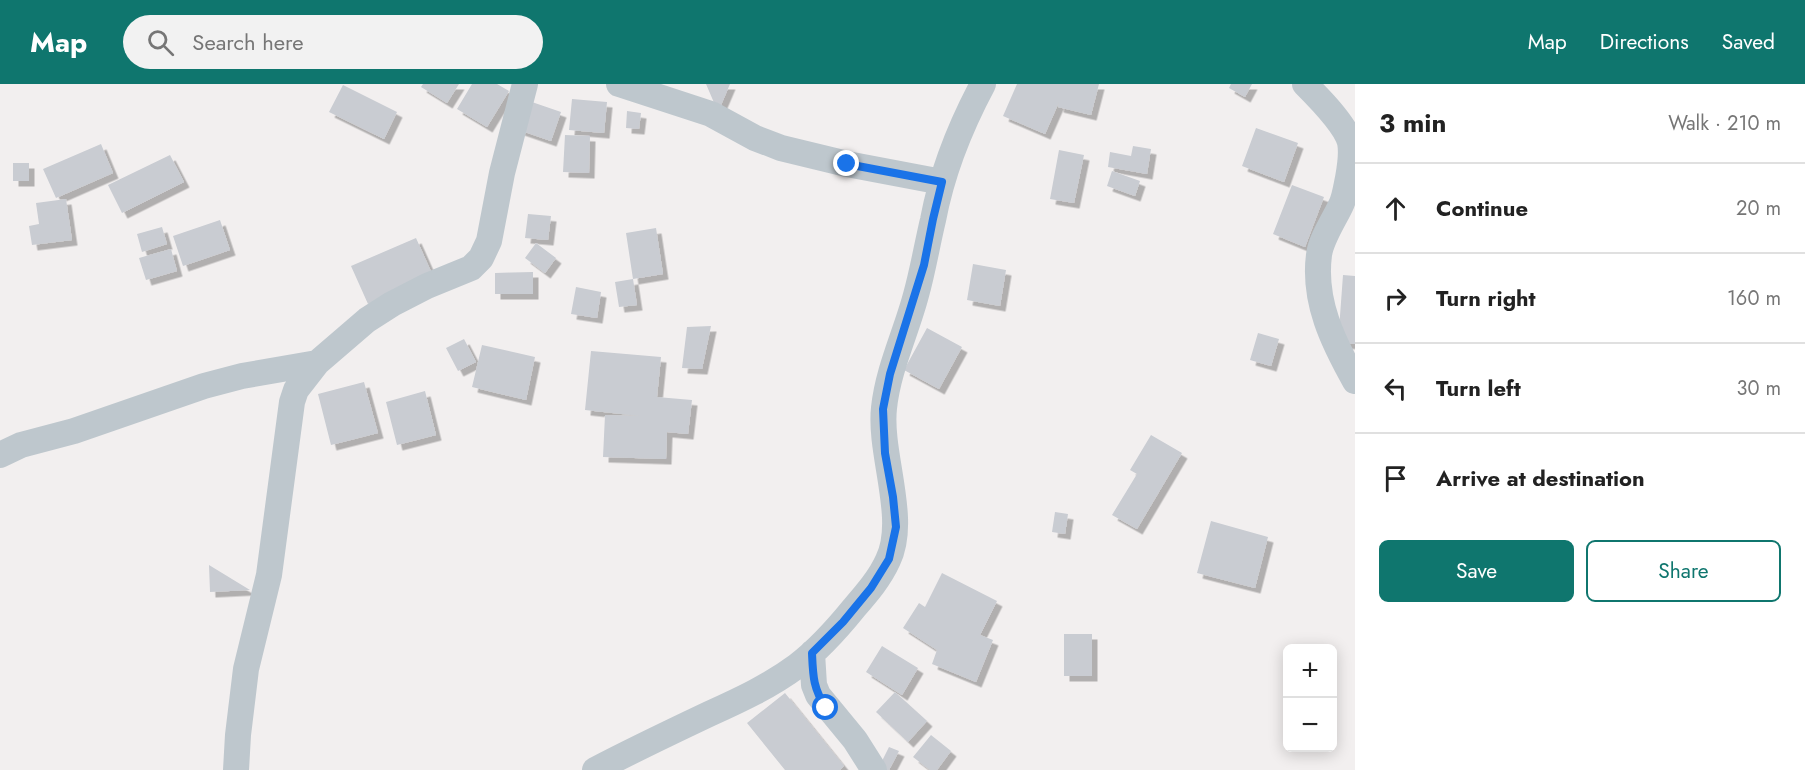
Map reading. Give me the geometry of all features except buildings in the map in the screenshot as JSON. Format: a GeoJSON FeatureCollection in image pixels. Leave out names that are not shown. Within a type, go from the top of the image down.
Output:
{"type":"FeatureCollection","features":[{"type":"Feature","properties":{"kind":"street"},"geometry":{"type":"LineString","coordinates":[[236,770],[246,669],[269,575],[291,402],[296,390],[317,363],[367,320],[427,286],[471,268],[481,258],[489,241],[502,173],[525,84]]}},
{"type":"Feature","properties":{"kind":"street"},"geometry":{"type":"LineString","coordinates":[[619,84],[711,114],[755,138],[781,148],[847,164],[942,182]]}},
{"type":"Feature","properties":{"kind":"street"},"geometry":{"type":"LineString","coordinates":[[595,770],[762,689],[812,653],[843,622],[871,588],[889,559],[896,527],[885,453],[883,409],[890,374],[924,265],[942,182],[969,111],[983,84]]}},
{"type":"Feature","properties":{"kind":"street"},"geometry":{"type":"LineString","coordinates":[[1305,84],[1343,127],[1350,142],[1350,168],[1344,200],[1319,252],[1317,272],[1318,293],[1336,348],[1355,381]]}},
{"type":"Feature","properties":{"kind":"street"},"geometry":{"type":"LineString","coordinates":[[0,455],[21,445],[74,430],[204,386],[242,376],[317,363]]}},
{"type":"Feature","properties":{"kind":"street"},"geometry":{"type":"LineString","coordinates":[[812,653],[814,685],[818,695],[826,708],[855,740],[874,770]]}},
{"type":"Feature","properties":{"kind":"route"},"geometry":{"type":"LineString","coordinates":[[826,708],[814,685],[812,653],[843,622],[871,588],[889,559],[896,527],[885,453],[883,409],[890,374],[924,265],[942,182],[847,164]]}}]}
